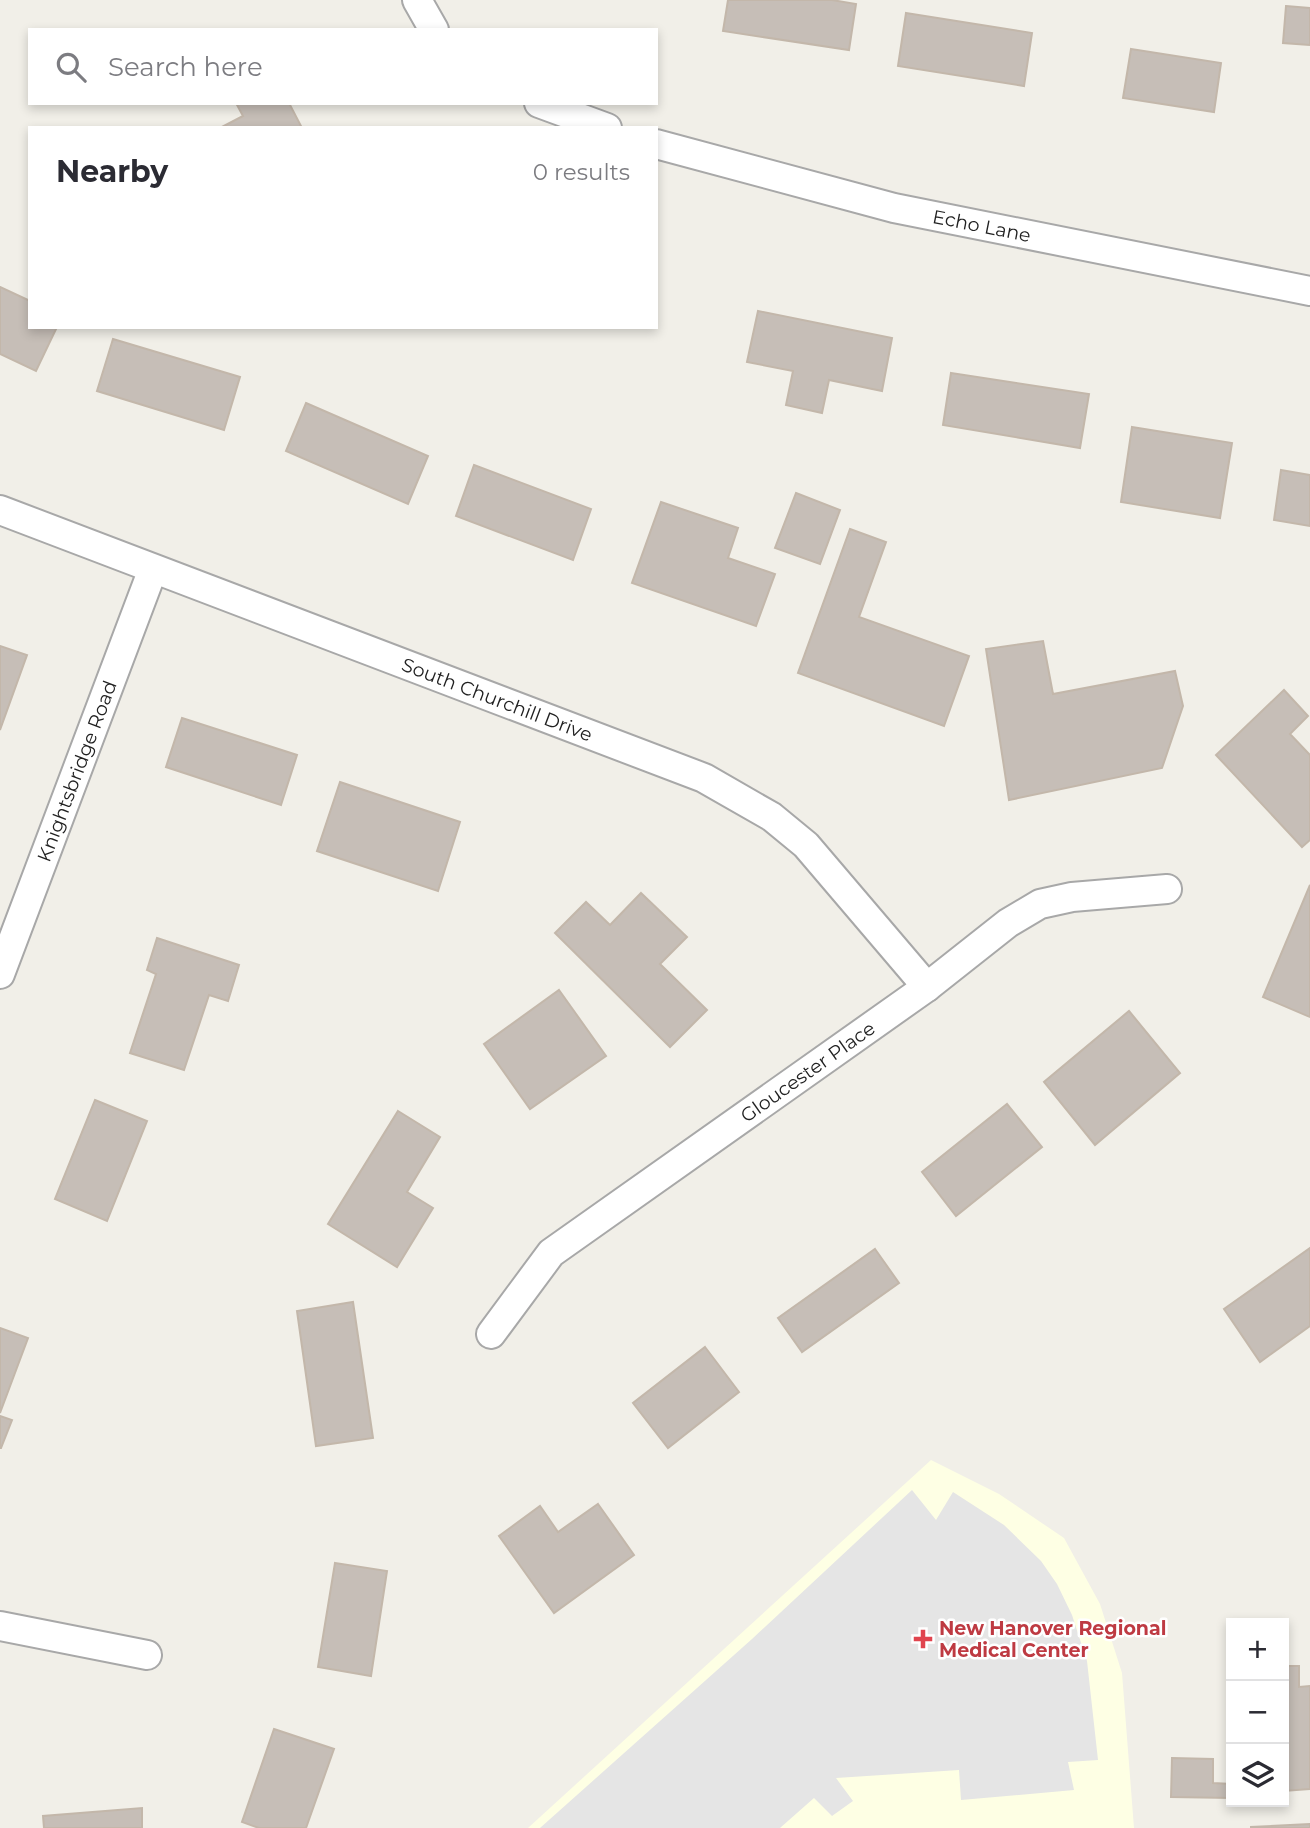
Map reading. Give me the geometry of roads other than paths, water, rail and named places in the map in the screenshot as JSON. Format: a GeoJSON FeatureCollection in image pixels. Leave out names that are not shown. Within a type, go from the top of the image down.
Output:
{"type":"FeatureCollection","features":[{"type":"Feature","properties":{"kind":"street"},"geometry":{"type":"LineString","coordinates":[[418,0],[433,28]]}},
{"type":"Feature","properties":{"kind":"street"},"geometry":{"type":"LineString","coordinates":[[544,105],[602,126]]}},
{"type":"Feature","properties":{"kind":"street","name":"Echo Lane"},"geometry":{"type":"LineString","coordinates":[[658,145],[894,208],[1310,291]]}},
{"type":"Feature","properties":{"kind":"street","name":"South Churchill Drive"},"geometry":{"type":"LineString","coordinates":[[0,510],[704,778],[772,817],[806,845],[927,987]]}},
{"type":"Feature","properties":{"kind":"street","name":"Knightsbridge Road"},"geometry":{"type":"LineString","coordinates":[[0,974],[153,569]]}},
{"type":"Feature","properties":{"kind":"street","name":"Gloucester Place"},"geometry":{"type":"LineString","coordinates":[[491,1334],[551,1253],[927,987],[1009,923],[1040,904],[1072,897],[1167,889]]}},
{"type":"Feature","properties":{"kind":"street"},"geometry":{"type":"LineString","coordinates":[[0,1626],[147,1655]]}},
{"type":"Feature","properties":{"kind":"place","name":"New Hanover Regional Medical Center"},"geometry":{"type":"Point","coordinates":[923,1639]}}]}
